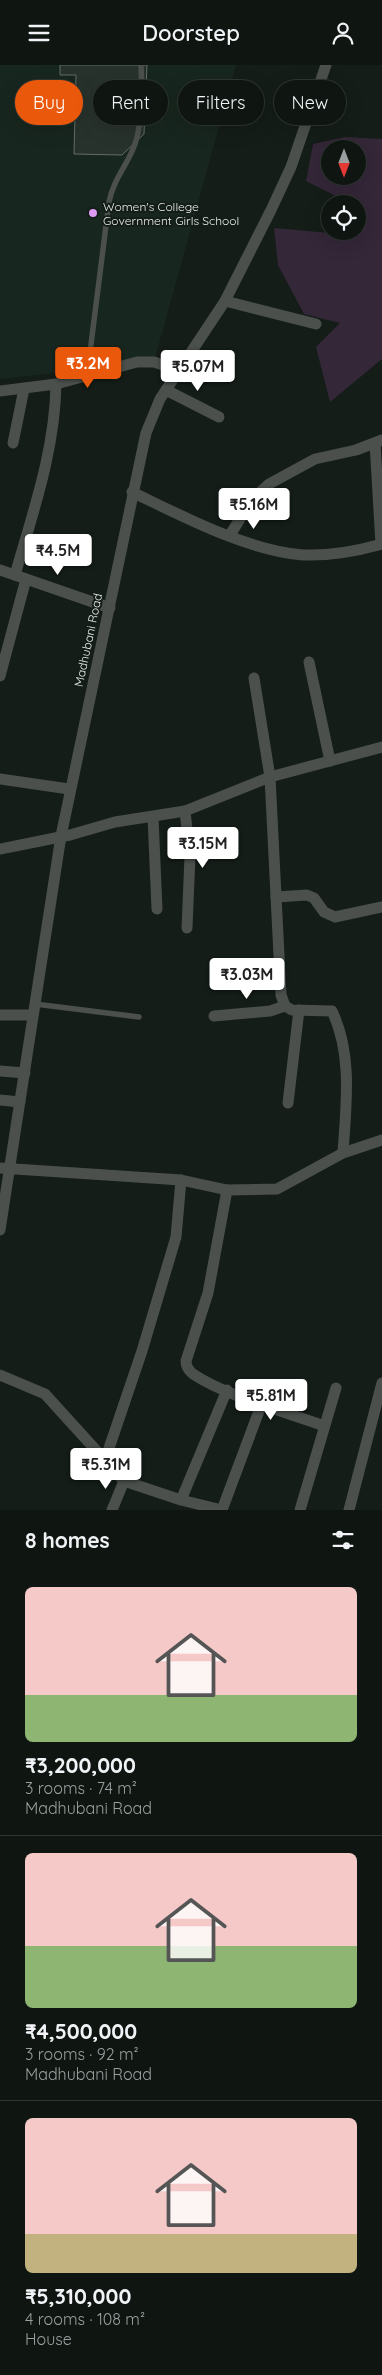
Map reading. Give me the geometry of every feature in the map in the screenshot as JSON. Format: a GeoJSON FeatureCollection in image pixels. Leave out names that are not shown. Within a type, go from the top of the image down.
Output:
{"type":"FeatureCollection","features":[{"type":"Feature","properties":{"kind":"street","name":"Madhubani Road"},"geometry":{"type":"LineString","coordinates":[[0,1230],[4,1169],[25,1073],[60,836],[146,433],[166,390],[178,370],[226,301],[291,167],[326,65]]}},
{"type":"Feature","properties":{"kind":"street"},"geometry":{"type":"LineString","coordinates":[[226,301],[316,324]]}},
{"type":"Feature","properties":{"kind":"street"},"geometry":{"type":"LineString","coordinates":[[0,391],[56,384],[146,361],[178,370]]}},
{"type":"Feature","properties":{"kind":"street"},"geometry":{"type":"LineString","coordinates":[[0,676],[50,450],[56,417],[56,384]]}},
{"type":"Feature","properties":{"kind":"street"},"geometry":{"type":"LineString","coordinates":[[13,443],[24,389]]}},
{"type":"Feature","properties":{"kind":"street"},"geometry":{"type":"LineString","coordinates":[[166,390],[218,417]]}},
{"type":"Feature","properties":{"kind":"street"},"geometry":{"type":"LineString","coordinates":[[132,492],[192,521],[259,546],[303,555],[348,553],[382,544],[379,442],[315,459],[269,483],[251,501],[230,535]]}},
{"type":"Feature","properties":{"kind":"street"},"geometry":{"type":"LineString","coordinates":[[0,570],[110,607]]}},
{"type":"Feature","properties":{"kind":"street"},"geometry":{"type":"LineString","coordinates":[[309,662],[330,761]]}},
{"type":"Feature","properties":{"kind":"street"},"geometry":{"type":"LineString","coordinates":[[254,678],[270,777],[281,995],[284,1006]]}},
{"type":"Feature","properties":{"kind":"street"},"geometry":{"type":"LineString","coordinates":[[0,849],[115,822],[185,811],[270,777],[382,747]]}},
{"type":"Feature","properties":{"kind":"street"},"geometry":{"type":"LineString","coordinates":[[0,779],[70,789]]}},
{"type":"Feature","properties":{"kind":"street"},"geometry":{"type":"LineString","coordinates":[[185,811],[190,856],[187,928]]}},
{"type":"Feature","properties":{"kind":"street"},"geometry":{"type":"LineString","coordinates":[[153,817],[157,909]]}},
{"type":"Feature","properties":{"kind":"street"},"geometry":{"type":"LineString","coordinates":[[276,897],[307,895],[314,898],[324,912],[335,917],[382,907]]}},
{"type":"Feature","properties":{"kind":"street"},"geometry":{"type":"LineString","coordinates":[[214,1016],[270,1011],[284,1006],[292,1010],[332,1011],[338,1024],[346,1061],[347,1087],[343,1153]]}},
{"type":"Feature","properties":{"kind":"street"},"geometry":{"type":"LineString","coordinates":[[0,1015],[34,1010]]}},
{"type":"Feature","properties":{"kind":"street"},"geometry":{"type":"LineString","coordinates":[[288,1103],[299,1010]]}},
{"type":"Feature","properties":{"kind":"street"},"geometry":{"type":"LineString","coordinates":[[0,1071],[25,1073]]}},
{"type":"Feature","properties":{"kind":"street"},"geometry":{"type":"LineString","coordinates":[[0,1100],[20,1102]]}},
{"type":"Feature","properties":{"kind":"street"},"geometry":{"type":"LineString","coordinates":[[4,1169],[181,1180],[227,1190],[277,1189],[343,1153],[382,1140]]}},
{"type":"Feature","properties":{"kind":"street"},"geometry":{"type":"LineString","coordinates":[[105,1460],[142,1351],[176,1237],[181,1180]]}},
{"type":"Feature","properties":{"kind":"street"},"geometry":{"type":"LineString","coordinates":[[227,1190],[208,1293],[186,1366],[192,1373],[227,1391],[324,1426]]}},
{"type":"Feature","properties":{"kind":"street"},"geometry":{"type":"LineString","coordinates":[[0,1375],[44,1394],[124,1481],[181,1500],[222,1510],[262,1403]]}},
{"type":"Feature","properties":{"kind":"street"},"geometry":{"type":"LineString","coordinates":[[349,1510],[377,1430],[382,1383]]}},
{"type":"Feature","properties":{"kind":"street"},"geometry":{"type":"LineString","coordinates":[[300,1510],[336,1389]]}},
{"type":"Feature","properties":{"kind":"street"},"geometry":{"type":"LineString","coordinates":[[181,1500],[227,1391]]}},
{"type":"Feature","properties":{"kind":"street"},"geometry":{"type":"LineString","coordinates":[[112,1510],[124,1481]]}},
{"type":"Feature","properties":{"kind":"lane"},"geometry":{"type":"LineString","coordinates":[[87,376],[109,201],[118,174],[137,139],[142,84],[141,65]]}},
{"type":"Feature","properties":{"kind":"lane"},"geometry":{"type":"LineString","coordinates":[[34,1010],[140,1017]]}},
{"type":"Feature","properties":{"kind":"shaded area","name":"Women's College Government Girls School"},"geometry":{"type":"Polygon","coordinates":[[[0,65],[236,65],[232,80],[178,80],[178,125],[219,125],[154,362],[0,379],[0,65]]]}},
{"type":"Feature","properties":{"kind":"shaded area"},"geometry":{"type":"Polygon","coordinates":[[[345,137],[382,139],[382,359],[330,402],[316,347],[340,323],[304,314],[278,265],[274,228],[321,232],[321,240],[366,240],[366,195],[334,195],[306,181],[313,144],[321,142],[321,185],[366,185],[366,140],[331,140],[345,137]]]}},
{"type":"Feature","properties":{"kind":"building"},"geometry":{"type":"Polygon","coordinates":[[[60,65],[147,65],[146,80],[93,80],[93,125],[144,125],[144,134],[122,155],[74,154],[75,125],[83,125],[83,80],[76,80],[76,75],[60,75],[60,65]]]}},
{"type":"Feature","properties":{"kind":"place","name":"Women's College Government Girls School"},"geometry":{"type":"Point","coordinates":[93,213]}}]}
